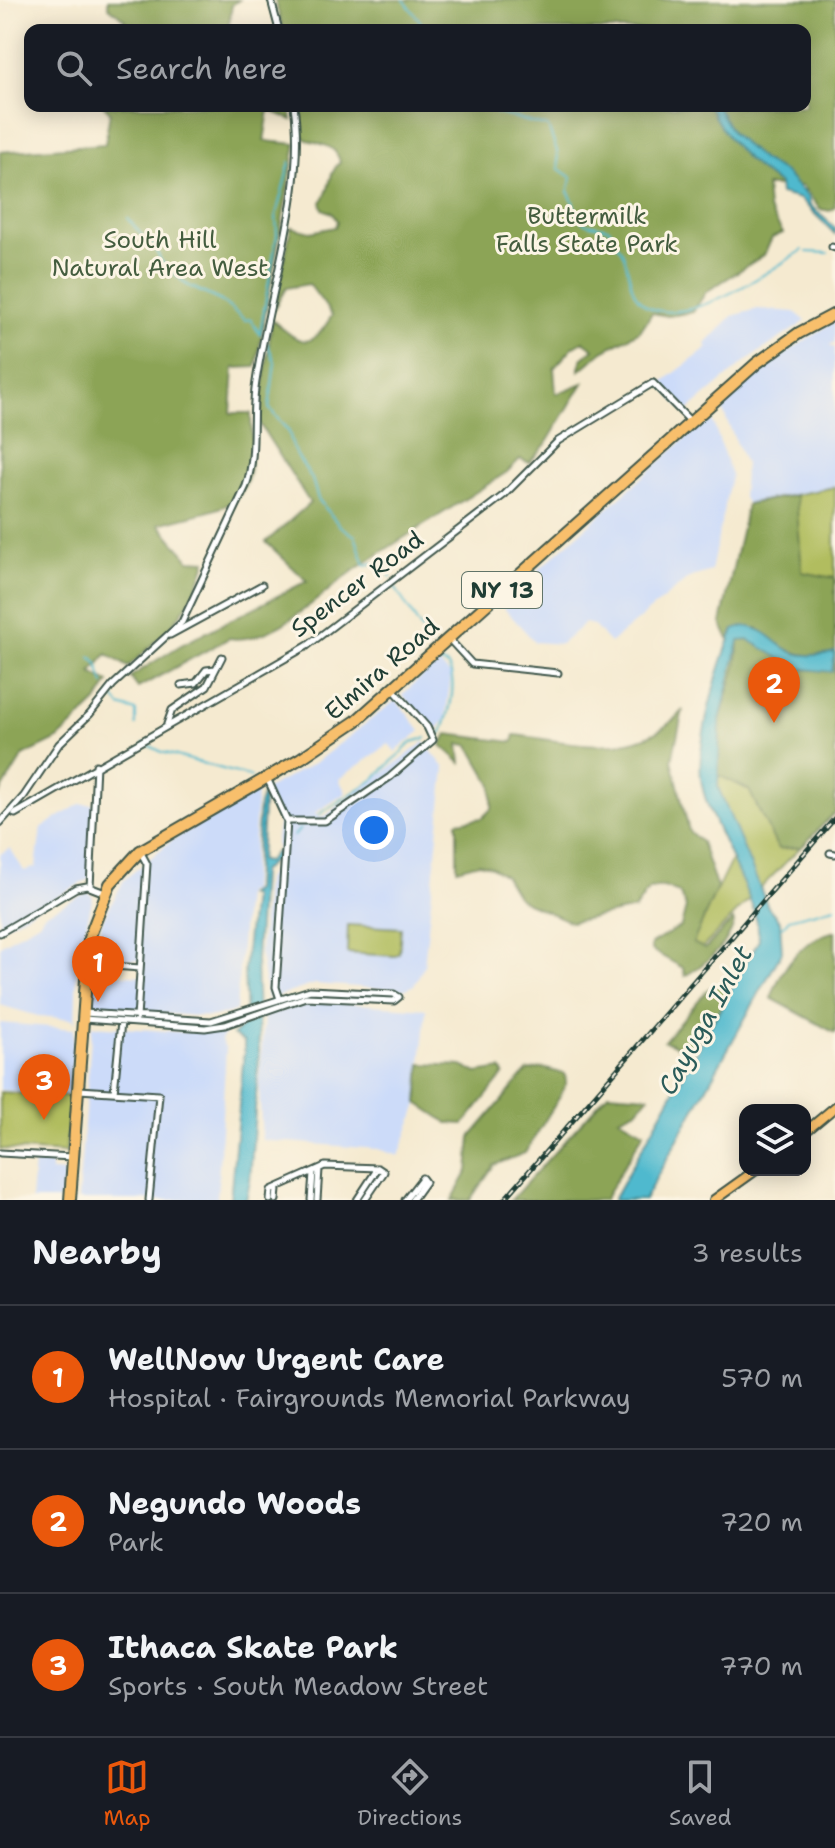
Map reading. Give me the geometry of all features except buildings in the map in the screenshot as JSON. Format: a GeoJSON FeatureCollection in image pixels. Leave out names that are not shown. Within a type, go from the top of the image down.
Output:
{"type":"FeatureCollection","features":[{"type":"Feature","properties":{"kind":"highway","name":"Elmira Road"},"geometry":{"type":"LineString","coordinates":[[105,893],[119,872],[140,851],[336,735],[394,690],[757,363],[799,333],[835,314]]}},
{"type":"Feature","properties":{"kind":"highway","name":"NY 13"},"geometry":{"type":"LineString","coordinates":[[70,1200],[86,964],[92,926],[105,893]]}},
{"type":"Feature","properties":{"kind":"main road"},"geometry":{"type":"LineString","coordinates":[[811,1127],[835,1107]]}},
{"type":"Feature","properties":{"kind":"main road"},"geometry":{"type":"LineString","coordinates":[[714,1200],[748,1176]]}},
{"type":"Feature","properties":{"kind":"street"},"geometry":{"type":"LineString","coordinates":[[271,0],[277,24]]}},
{"type":"Feature","properties":{"kind":"street"},"geometry":{"type":"LineString","coordinates":[[170,635],[198,593],[213,550],[250,475],[255,391],[297,157],[294,112]]}},
{"type":"Feature","properties":{"kind":"street","name":"Spencer Road"},"geometry":{"type":"LineString","coordinates":[[15,814],[96,765],[287,659],[336,626],[504,495],[558,441],[653,383],[691,421]]}},
{"type":"Feature","properties":{"kind":"street"},"geometry":{"type":"LineString","coordinates":[[2,820],[59,744],[90,714],[113,685],[170,635],[262,585]]}},
{"type":"Feature","properties":{"kind":"street"},"geometry":{"type":"LineString","coordinates":[[448,639],[472,664],[558,673]]}},
{"type":"Feature","properties":{"kind":"street"},"geometry":{"type":"LineString","coordinates":[[167,725],[172,710],[203,690],[222,657]]}},
{"type":"Feature","properties":{"kind":"street"},"geometry":{"type":"LineString","coordinates":[[181,685],[196,683],[206,670],[216,669]]}},
{"type":"Feature","properties":{"kind":"street"},"geometry":{"type":"LineString","coordinates":[[287,821],[325,821],[390,777],[433,740],[427,727],[394,690]]}},
{"type":"Feature","properties":{"kind":"street"},"geometry":{"type":"LineString","coordinates":[[90,887],[96,765]]}},
{"type":"Feature","properties":{"kind":"street"},"geometry":{"type":"LineString","coordinates":[[267,777],[287,821],[276,987],[281,1001]]}},
{"type":"Feature","properties":{"kind":"street"},"geometry":{"type":"LineString","coordinates":[[137,1020],[147,864],[140,851]]}},
{"type":"Feature","properties":{"kind":"street"},"geometry":{"type":"LineString","coordinates":[[0,933],[76,888],[90,887],[105,893]]}},
{"type":"Feature","properties":{"kind":"street"},"geometry":{"type":"LineString","coordinates":[[86,964],[140,968]]}},
{"type":"Feature","properties":{"kind":"street"},"geometry":{"type":"LineString","coordinates":[[83,1016],[211,1021],[242,1016],[281,1001],[325,989],[399,997],[394,1001],[310,996],[281,1001]]}},
{"type":"Feature","properties":{"kind":"street"},"geometry":{"type":"LineString","coordinates":[[83,1016],[121,1022],[137,1020]]}},
{"type":"Feature","properties":{"kind":"street"},"geometry":{"type":"LineString","coordinates":[[113,1092],[121,1022]]}},
{"type":"Feature","properties":{"kind":"street"},"geometry":{"type":"LineString","coordinates":[[78,1090],[159,1095],[149,1200]]}},
{"type":"Feature","properties":{"kind":"street"},"geometry":{"type":"LineString","coordinates":[[0,1153],[73,1157]]}},
{"type":"Feature","properties":{"kind":"street"},"geometry":{"type":"LineString","coordinates":[[317,1200],[320,1168]]}},
{"type":"Feature","properties":{"kind":"street"},"geometry":{"type":"LineString","coordinates":[[273,1200],[277,1190],[320,1168],[378,1168],[384,1172],[365,1200]]}},
{"type":"Feature","properties":{"kind":"street"},"geometry":{"type":"LineString","coordinates":[[357,1200],[378,1168]]}},
{"type":"Feature","properties":{"kind":"street"},"geometry":{"type":"LineString","coordinates":[[311,1200],[313,1172]]}},
{"type":"Feature","properties":{"kind":"street"},"geometry":{"type":"LineString","coordinates":[[405,1200],[422,1178],[425,1182],[412,1200]]}},
{"type":"Feature","properties":{"kind":"shaded area"},"geometry":{"type":"Polygon","coordinates":[[[758,309],[795,312],[806,321],[746,361],[685,413],[660,384],[708,348],[706,344],[732,316],[758,309]]]}},
{"type":"Feature","properties":{"kind":"shaded area"},"geometry":{"type":"Polygon","coordinates":[[[835,321],[835,342],[830,345],[835,348],[835,487],[747,504],[742,496],[745,464],[721,406],[765,367],[835,321]]]}},
{"type":"Feature","properties":{"kind":"shaded area"},"geometry":{"type":"Polygon","coordinates":[[[711,416],[731,475],[711,571],[689,578],[610,643],[593,625],[585,623],[561,644],[535,642],[500,604],[711,416]]]}},
{"type":"Feature","properties":{"kind":"shaded area"},"geometry":{"type":"Polygon","coordinates":[[[437,662],[451,675],[445,720],[435,732],[402,695],[437,662]]]}},
{"type":"Feature","properties":{"kind":"shaded area"},"geometry":{"type":"Polygon","coordinates":[[[396,700],[421,731],[395,752],[389,744],[339,779],[346,793],[315,813],[319,818],[328,814],[424,742],[445,768],[424,966],[414,985],[404,990],[315,984],[267,1000],[260,953],[265,882],[279,855],[275,843],[279,822],[265,790],[316,762],[396,700]]]}},
{"type":"Feature","properties":{"kind":"shaded area"},"geometry":{"type":"Polygon","coordinates":[[[257,791],[251,891],[245,892],[236,1011],[213,1017],[92,1009],[94,973],[143,976],[143,960],[95,958],[102,921],[124,880],[172,840],[257,791]]]}},
{"type":"Feature","properties":{"kind":"shaded area"},"geometry":{"type":"Polygon","coordinates":[[[80,804],[95,804],[89,879],[0,929],[0,854],[10,848],[24,871],[36,867],[41,828],[80,804]]]}},
{"type":"Feature","properties":{"kind":"shaded area"},"geometry":{"type":"Polygon","coordinates":[[[88,892],[93,897],[77,962],[75,1023],[73,1019],[38,1016],[0,1005],[0,945],[39,922],[44,914],[88,892]]]}},
{"type":"Feature","properties":{"kind":"shaded area"},"geometry":{"type":"Polygon","coordinates":[[[314,1001],[426,1009],[417,1107],[399,1156],[378,1149],[262,1140],[259,1084],[264,1015],[314,1001]]]}},
{"type":"Feature","properties":{"kind":"shaded area"},"geometry":{"type":"Polygon","coordinates":[[[0,1023],[74,1029],[70,1095],[0,1090],[0,1023]]]}},
{"type":"Feature","properties":{"kind":"shaded area"},"geometry":{"type":"Polygon","coordinates":[[[92,1026],[184,1032],[229,1028],[221,1040],[226,1049],[217,1200],[78,1200],[92,1026]]]}},
{"type":"Feature","properties":{"kind":"shaded area"},"geometry":{"type":"Polygon","coordinates":[[[34,1161],[51,1162],[51,1171],[65,1172],[63,1200],[31,1200],[34,1161]]]}},
{"type":"Feature","properties":{"kind":"green space"},"geometry":{"type":"Polygon","coordinates":[[[108,0],[239,0],[232,5],[229,24],[121,24],[125,20],[108,6],[108,0]]]}},
{"type":"Feature","properties":{"kind":"green space","name":"Buttermilk Falls State Park"},"geometry":{"type":"Polygon","coordinates":[[[275,0],[835,0],[835,207],[830,211],[820,209],[802,186],[766,186],[768,209],[783,233],[772,238],[764,255],[706,292],[693,312],[668,316],[652,313],[640,331],[603,351],[579,371],[582,359],[594,349],[583,341],[573,347],[554,368],[556,394],[583,383],[546,444],[529,463],[520,459],[507,472],[356,569],[280,626],[246,638],[229,638],[138,688],[130,677],[181,645],[307,581],[266,542],[310,503],[259,423],[272,320],[291,335],[305,341],[317,335],[332,315],[309,284],[286,288],[274,309],[291,227],[310,232],[335,227],[337,221],[332,213],[323,209],[321,202],[340,162],[338,156],[327,146],[305,139],[298,112],[811,112],[811,24],[281,24],[275,0]]]}},
{"type":"Feature","properties":{"kind":"green space","name":"South Hill Natural Area West"},"geometry":{"type":"Polygon","coordinates":[[[110,112],[269,112],[264,141],[296,144],[256,367],[234,368],[231,413],[251,413],[249,473],[240,494],[225,506],[159,524],[189,560],[206,561],[186,607],[128,667],[107,654],[91,673],[109,682],[97,702],[58,739],[23,756],[0,793],[0,152],[105,144],[110,112]]]}},
{"type":"Feature","properties":{"kind":"green space"},"geometry":{"type":"Polygon","coordinates":[[[274,112],[291,112],[292,120],[274,112]]]}},
{"type":"Feature","properties":{"kind":"green space"},"geometry":{"type":"Polygon","coordinates":[[[835,487],[835,812],[701,949],[693,943],[696,932],[737,849],[709,787],[736,634],[747,504],[835,487]]]}},
{"type":"Feature","properties":{"kind":"green space"},"geometry":{"type":"Polygon","coordinates":[[[796,495],[802,572],[835,578],[835,652],[812,655],[793,652],[757,628],[734,630],[729,640],[721,623],[747,504],[796,495]]]}},
{"type":"Feature","properties":{"kind":"green space"},"geometry":{"type":"Polygon","coordinates":[[[749,640],[802,670],[835,669],[835,812],[802,847],[778,849],[749,790],[718,775],[720,720],[736,667],[739,641],[749,640]]]}},
{"type":"Feature","properties":{"kind":"green space"},"geometry":{"type":"Polygon","coordinates":[[[683,710],[672,760],[689,831],[701,842],[717,888],[693,943],[705,949],[733,920],[734,923],[721,947],[700,966],[685,976],[683,968],[651,950],[651,944],[681,926],[686,907],[679,893],[664,887],[649,889],[635,909],[571,922],[527,903],[517,896],[505,876],[490,866],[479,863],[457,869],[457,822],[482,818],[492,808],[492,785],[469,745],[459,744],[461,763],[441,745],[447,734],[513,742],[515,735],[582,744],[626,743],[666,726],[683,710]]]}},
{"type":"Feature","properties":{"kind":"green space"},"geometry":{"type":"Polygon","coordinates":[[[348,925],[401,928],[399,953],[394,956],[347,953],[348,925]]]}},
{"type":"Feature","properties":{"kind":"green space"},"geometry":{"type":"Polygon","coordinates":[[[835,931],[835,1033],[771,998],[794,956],[812,941],[835,931]]]}},
{"type":"Feature","properties":{"kind":"green space"},"geometry":{"type":"Polygon","coordinates":[[[722,982],[729,997],[691,1051],[664,1041],[708,989],[722,982]]]}},
{"type":"Feature","properties":{"kind":"green space"},"geometry":{"type":"Polygon","coordinates":[[[421,1064],[462,1066],[477,1073],[501,1069],[504,1074],[464,1124],[448,1123],[418,1103],[421,1064]]]}},
{"type":"Feature","properties":{"kind":"green space"},"geometry":{"type":"Polygon","coordinates":[[[542,1068],[565,1074],[566,1083],[525,1153],[494,1165],[470,1200],[452,1200],[468,1171],[471,1137],[527,1071],[542,1068]]]}},
{"type":"Feature","properties":{"kind":"green space"},"geometry":{"type":"Polygon","coordinates":[[[0,1092],[70,1096],[66,1153],[0,1149],[0,1092]]]}},
{"type":"Feature","properties":{"kind":"green space"},"geometry":{"type":"Polygon","coordinates":[[[608,1093],[649,1096],[637,1110],[619,1118],[644,1132],[604,1200],[511,1200],[608,1093]]]}},
{"type":"Feature","properties":{"kind":"water"},"geometry":{"type":"Polygon","coordinates":[[[713,112],[720,112],[732,133],[761,159],[784,172],[808,197],[810,205],[835,228],[835,234],[800,199],[780,194],[779,184],[738,150],[713,112]]]}},
{"type":"Feature","properties":{"kind":"water"},"geometry":{"type":"Polygon","coordinates":[[[744,626],[767,634],[801,655],[835,652],[832,672],[796,668],[749,640],[739,641],[720,720],[718,787],[768,907],[780,921],[782,952],[644,1200],[613,1200],[759,940],[750,899],[707,804],[700,769],[715,684],[734,630],[744,626]]]}},
{"type":"Feature","properties":{"kind":"water"},"geometry":{"type":"Polygon","coordinates":[[[264,790],[260,861],[267,862],[275,852],[279,855],[261,872],[256,960],[259,1053],[250,1181],[246,1200],[230,1200],[244,1053],[244,1042],[233,1035],[246,1022],[244,970],[252,897],[247,895],[254,890],[259,805],[264,790]]]}},
{"type":"Feature","properties":{"kind":"waterway"},"geometry":{"type":"LineString","coordinates":[[404,0],[422,24]]}},
{"type":"Feature","properties":{"kind":"waterway"},"geometry":{"type":"LineString","coordinates":[[495,112],[548,127],[557,151],[559,169],[572,178],[568,192],[580,220],[610,229],[624,256],[634,293],[652,309],[672,312],[720,298],[803,250]]}},
{"type":"Feature","properties":{"kind":"waterway"},"geometry":{"type":"LineString","coordinates":[[260,333],[277,235],[276,215],[290,162]]}},
{"type":"Feature","properties":{"kind":"waterway"},"geometry":{"type":"LineString","coordinates":[[128,218],[144,238],[152,242],[161,261],[187,285],[221,301],[245,320],[251,319],[260,335]]}},
{"type":"Feature","properties":{"kind":"waterway"},"geometry":{"type":"LineString","coordinates":[[807,252],[828,253]]}},
{"type":"Feature","properties":{"kind":"waterway"},"geometry":{"type":"LineString","coordinates":[[267,343],[275,362],[269,408],[289,432],[294,451],[312,479],[318,499],[340,526],[355,536],[365,565],[382,562],[391,577]]}},
{"type":"Feature","properties":{"kind":"waterway"},"geometry":{"type":"LineString","coordinates":[[393,584],[431,645]]}},
{"type":"Feature","properties":{"kind":"waterway"},"geometry":{"type":"LineString","coordinates":[[91,657],[97,663],[104,684]]}},
{"type":"Feature","properties":{"kind":"waterway"},"geometry":{"type":"LineString","coordinates":[[436,735],[442,732],[445,725],[452,690],[448,666],[439,662]]}},
{"type":"Feature","properties":{"kind":"waterway"},"geometry":{"type":"LineString","coordinates":[[111,693],[120,706],[136,711],[136,725]]}},
{"type":"Feature","properties":{"kind":"waterway"},"geometry":{"type":"LineString","coordinates":[[318,815],[373,780],[412,742],[426,738]]}},
{"type":"Feature","properties":{"kind":"waterway"},"geometry":{"type":"LineString","coordinates":[[144,743],[162,752],[251,777]]}},
{"type":"Feature","properties":{"kind":"waterway"},"geometry":{"type":"LineString","coordinates":[[294,836],[300,829]]}},
{"type":"Feature","properties":{"kind":"waterway"},"geometry":{"type":"LineString","coordinates":[[782,927],[789,919],[835,907]]}},
{"type":"Feature","properties":{"kind":"railway"},"geometry":{"type":"LineString","coordinates":[[504,1200],[835,818]]}},
{"type":"Feature","properties":{"kind":"place","name":"Negundo Woods"},"geometry":{"type":"Point","coordinates":[774,723]}},
{"type":"Feature","properties":{"kind":"place","name":"WellNow Urgent Care"},"geometry":{"type":"Point","coordinates":[98,1002]}},
{"type":"Feature","properties":{"kind":"place","name":"Ithaca Skate Park"},"geometry":{"type":"Point","coordinates":[44,1120]}},
{"type":"Feature","properties":{"kind":"water label","name":"Cayuga Inlet"},"geometry":{"type":"Point","coordinates":[705,1020]}}]}
